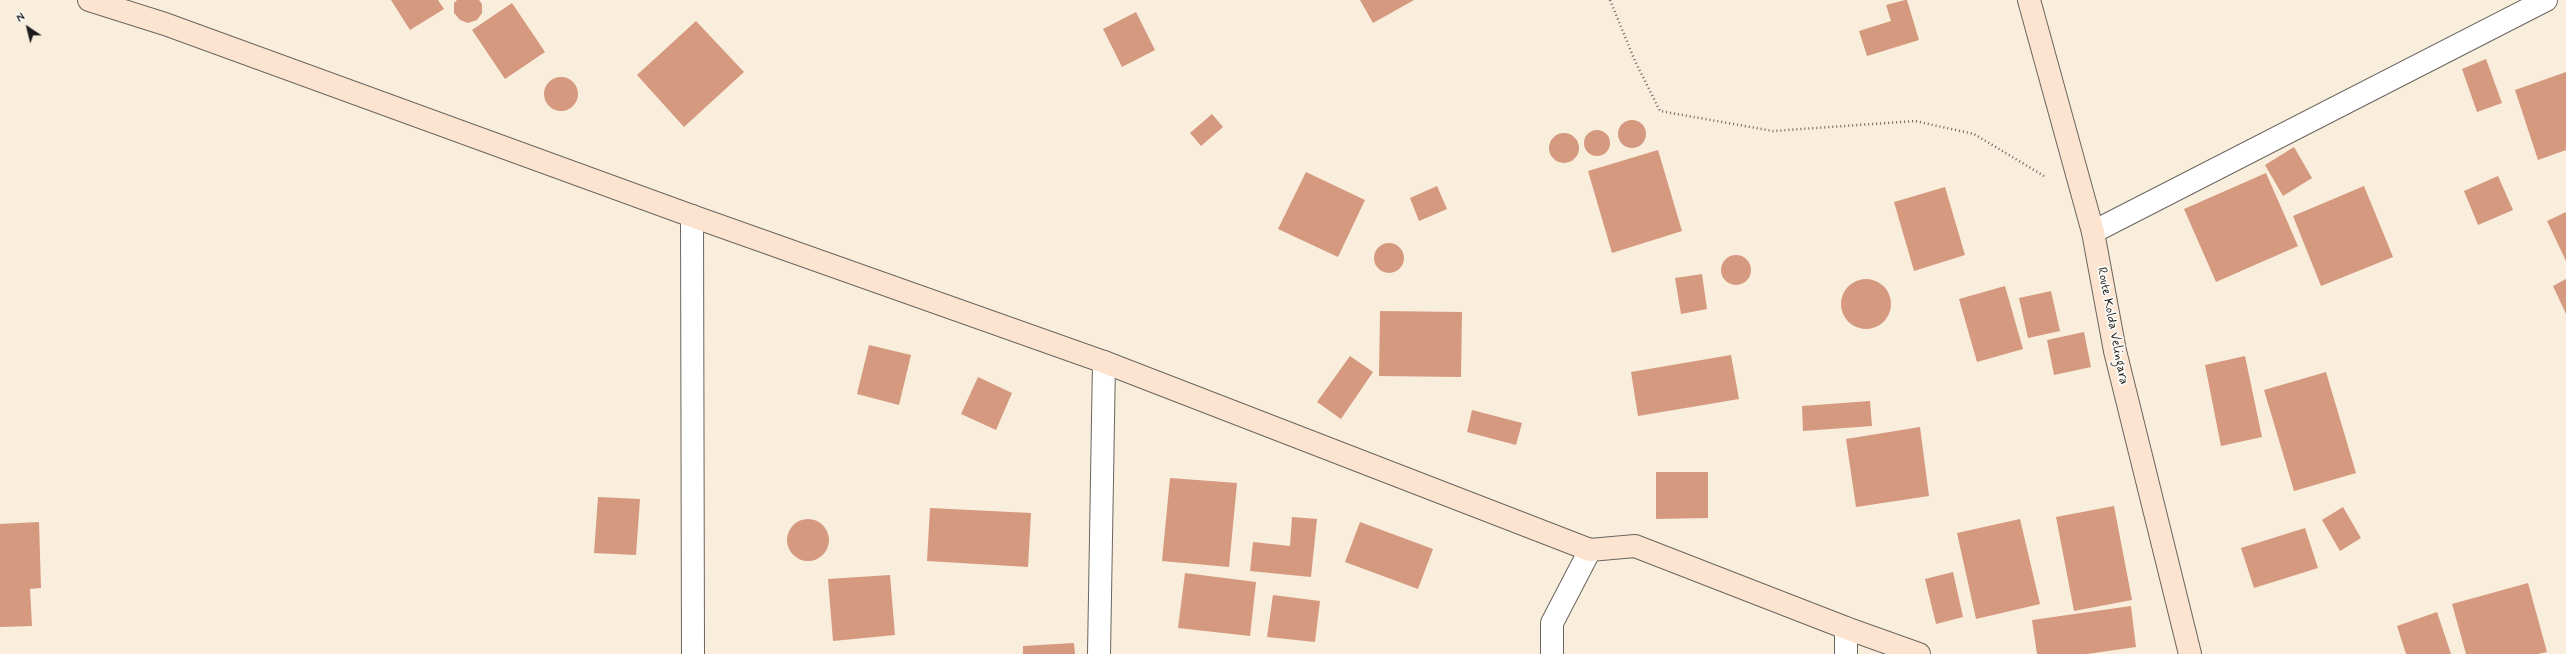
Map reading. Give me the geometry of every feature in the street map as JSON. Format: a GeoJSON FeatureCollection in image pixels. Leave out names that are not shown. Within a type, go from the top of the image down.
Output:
{"type":"FeatureCollection","features":[{"type":"Feature","properties":{"kind":"main road"},"geometry":{"type":"LineString","coordinates":[[89,0],[165,24],[692,216],[1104,362],[1590,550],[1635,546],[1846,628],[1919,654]]}},
{"type":"Feature","properties":{"kind":"main road","name":"Route Kolda Velingara"},"geometry":{"type":"LineString","coordinates":[[2029,0],[2093,232],[2115,351],[2190,654]]}},
{"type":"Feature","properties":{"kind":"street"},"geometry":{"type":"LineString","coordinates":[[2093,232],[2546,0]]}},
{"type":"Feature","properties":{"kind":"street"},"geometry":{"type":"LineString","coordinates":[[692,216],[693,654]]}},
{"type":"Feature","properties":{"kind":"street"},"geometry":{"type":"LineString","coordinates":[[1099,654],[1104,362]]}},
{"type":"Feature","properties":{"kind":"street"},"geometry":{"type":"LineString","coordinates":[[1552,654],[1552,623],[1590,550]]}},
{"type":"Feature","properties":{"kind":"street"},"geometry":{"type":"LineString","coordinates":[[1846,628],[1846,654]]}},
{"type":"Feature","properties":{"kind":"path"},"geometry":{"type":"LineString","coordinates":[[1610,0],[1635,61],[1660,112],[1773,131],[1915,121],[1974,134],[2084,200]]}},
{"type":"Feature","properties":{"kind":"building"},"geometry":{"type":"Polygon","coordinates":[[[391,0],[438,0],[444,9],[410,30],[391,0]]]}},
{"type":"Feature","properties":{"kind":"building"},"geometry":{"type":"Polygon","coordinates":[[[457,0],[479,0],[482,4],[482,13],[477,20],[468,23],[460,20],[454,13],[454,3],[457,0]]]}},
{"type":"Feature","properties":{"kind":"building"},"geometry":{"type":"Polygon","coordinates":[[[1360,0],[1414,0],[1373,23],[1360,0]]]}},
{"type":"Feature","properties":{"kind":"building"},"geometry":{"type":"Polygon","coordinates":[[[1907,0],[1919,40],[1867,56],[1859,31],[1891,21],[1886,5],[1907,0]]]}},
{"type":"Feature","properties":{"kind":"building"},"geometry":{"type":"Polygon","coordinates":[[[512,3],[545,52],[505,79],[472,30],[512,3]]]}},
{"type":"Feature","properties":{"kind":"building"},"geometry":{"type":"Polygon","coordinates":[[[1136,12],[1155,50],[1122,67],[1103,29],[1136,12]]]}},
{"type":"Feature","properties":{"kind":"building"},"geometry":{"type":"Polygon","coordinates":[[[696,21],[744,72],[684,127],[637,75],[696,21]]]}},
{"type":"Feature","properties":{"kind":"building"},"geometry":{"type":"Polygon","coordinates":[[[2486,59],[2502,103],[2477,112],[2462,69],[2486,59]]]}},
{"type":"Feature","properties":{"kind":"building"},"geometry":{"type":"Polygon","coordinates":[[[2566,72],[2566,150],[2538,160],[2515,90],[2566,72]]]}},
{"type":"Feature","properties":{"kind":"building"},"geometry":{"type":"Polygon","coordinates":[[[564,77],[573,82],[577,87],[577,101],[573,106],[568,110],[558,111],[554,110],[545,101],[544,91],[545,87],[554,78],[564,77]]]}},
{"type":"Feature","properties":{"kind":"building"},"geometry":{"type":"Polygon","coordinates":[[[1212,114],[1223,127],[1201,146],[1190,133],[1212,114]]]}},
{"type":"Feature","properties":{"kind":"building"},"geometry":{"type":"Polygon","coordinates":[[[1632,120],[1638,121],[1642,124],[1645,128],[1645,140],[1642,144],[1638,147],[1632,148],[1626,147],[1622,144],[1619,140],[1618,134],[1619,128],[1622,124],[1626,121],[1632,120]]]}},
{"type":"Feature","properties":{"kind":"building"},"geometry":{"type":"Polygon","coordinates":[[[1597,130],[1606,134],[1610,143],[1606,152],[1597,156],[1588,152],[1584,143],[1588,134],[1597,130]]]}},
{"type":"Feature","properties":{"kind":"building"},"geometry":{"type":"Polygon","coordinates":[[[1564,133],[1575,137],[1579,148],[1575,159],[1564,163],[1553,159],[1549,148],[1553,137],[1564,133]]]}},
{"type":"Feature","properties":{"kind":"building"},"geometry":{"type":"Polygon","coordinates":[[[2294,147],[2312,178],[2283,196],[2265,165],[2294,147]]]}},
{"type":"Feature","properties":{"kind":"building"},"geometry":{"type":"Polygon","coordinates":[[[1658,150],[1682,231],[1612,253],[1588,171],[1658,150]]]}},
{"type":"Feature","properties":{"kind":"building"},"geometry":{"type":"Polygon","coordinates":[[[1306,172],[1365,200],[1338,257],[1278,229],[1306,172]]]}},
{"type":"Feature","properties":{"kind":"building"},"geometry":{"type":"Polygon","coordinates":[[[2266,173],[2298,246],[2216,282],[2184,209],[2266,173]]]}},
{"type":"Feature","properties":{"kind":"building"},"geometry":{"type":"Polygon","coordinates":[[[2498,176],[2513,210],[2478,225],[2464,191],[2498,176]]]}},
{"type":"Feature","properties":{"kind":"building"},"geometry":{"type":"Polygon","coordinates":[[[1437,186],[1447,209],[1419,221],[1410,198],[1437,186]]]}},
{"type":"Feature","properties":{"kind":"building"},"geometry":{"type":"Polygon","coordinates":[[[2364,186],[2393,257],[2321,286],[2293,216],[2364,186]]]}},
{"type":"Feature","properties":{"kind":"building"},"geometry":{"type":"Polygon","coordinates":[[[1945,187],[1965,255],[1914,271],[1894,202],[1945,187]]]}},
{"type":"Feature","properties":{"kind":"building"},"geometry":{"type":"Polygon","coordinates":[[[2566,212],[2566,261],[2547,221],[2566,212]]]}},
{"type":"Feature","properties":{"kind":"building"},"geometry":{"type":"Polygon","coordinates":[[[1389,243],[1395,244],[1403,252],[1403,264],[1395,272],[1389,273],[1383,272],[1375,264],[1374,258],[1375,252],[1383,244],[1389,243]]]}},
{"type":"Feature","properties":{"kind":"building"},"geometry":{"type":"Polygon","coordinates":[[[1736,255],[1747,259],[1751,270],[1747,281],[1736,285],[1725,281],[1721,270],[1725,259],[1736,255]]]}},
{"type":"Feature","properties":{"kind":"building"},"geometry":{"type":"Polygon","coordinates":[[[1702,274],[1707,309],[1681,314],[1675,278],[1702,274]]]}},
{"type":"Feature","properties":{"kind":"building"},"geometry":{"type":"Polygon","coordinates":[[[1866,279],[1875,281],[1884,286],[1889,295],[1891,304],[1889,313],[1884,322],[1875,327],[1866,329],[1857,327],[1848,322],[1843,313],[1841,304],[1843,295],[1848,286],[1857,281],[1866,279]]]}},
{"type":"Feature","properties":{"kind":"building"},"geometry":{"type":"Polygon","coordinates":[[[2566,279],[2566,314],[2553,286],[2566,279]]]}},
{"type":"Feature","properties":{"kind":"building"},"geometry":{"type":"Polygon","coordinates":[[[2005,286],[2023,349],[1977,362],[1959,299],[2005,286]]]}},
{"type":"Feature","properties":{"kind":"building"},"geometry":{"type":"Polygon","coordinates":[[[2051,291],[2060,331],[2028,338],[2019,298],[2051,291]]]}},
{"type":"Feature","properties":{"kind":"building"},"geometry":{"type":"Polygon","coordinates":[[[1380,311],[1462,312],[1461,377],[1379,376],[1380,311]]]}},
{"type":"Feature","properties":{"kind":"building"},"geometry":{"type":"Polygon","coordinates":[[[2084,332],[2091,367],[2054,375],[2047,340],[2084,332]]]}},
{"type":"Feature","properties":{"kind":"building"},"geometry":{"type":"Polygon","coordinates":[[[869,345],[911,355],[899,405],[857,394],[869,345]]]}},
{"type":"Feature","properties":{"kind":"building"},"geometry":{"type":"Polygon","coordinates":[[[1731,355],[1739,399],[1638,416],[1631,372],[1731,355]]]}},
{"type":"Feature","properties":{"kind":"building"},"geometry":{"type":"Polygon","coordinates":[[[1350,356],[1373,372],[1341,419],[1317,402],[1350,356]]]}},
{"type":"Feature","properties":{"kind":"building"},"geometry":{"type":"Polygon","coordinates":[[[2245,356],[2262,437],[2221,446],[2205,365],[2245,356]]]}},
{"type":"Feature","properties":{"kind":"building"},"geometry":{"type":"Polygon","coordinates":[[[2326,372],[2356,473],[2294,491],[2264,390],[2326,372]]]}},
{"type":"Feature","properties":{"kind":"building"},"geometry":{"type":"Polygon","coordinates":[[[978,377],[1012,393],[996,430],[961,414],[978,377]]]}},
{"type":"Feature","properties":{"kind":"building"},"geometry":{"type":"Polygon","coordinates":[[[1870,401],[1872,426],[1803,431],[1802,406],[1870,401]]]}},
{"type":"Feature","properties":{"kind":"building"},"geometry":{"type":"Polygon","coordinates":[[[1472,410],[1522,423],[1516,445],[1467,432],[1472,410]]]}},
{"type":"Feature","properties":{"kind":"building"},"geometry":{"type":"Polygon","coordinates":[[[1920,427],[1929,496],[1856,507],[1846,439],[1920,427]]]}},
{"type":"Feature","properties":{"kind":"building"},"geometry":{"type":"Polygon","coordinates":[[[1656,472],[1708,472],[1708,518],[1656,519],[1656,472]]]}},
{"type":"Feature","properties":{"kind":"building"},"geometry":{"type":"Polygon","coordinates":[[[1170,478],[1237,483],[1229,567],[1162,561],[1170,478]]]}},
{"type":"Feature","properties":{"kind":"building"},"geometry":{"type":"Polygon","coordinates":[[[598,497],[640,499],[636,555],[594,553],[598,497]]]}},
{"type":"Feature","properties":{"kind":"building"},"geometry":{"type":"Polygon","coordinates":[[[2114,506],[2132,600],[2074,611],[2056,517],[2114,506]]]}},
{"type":"Feature","properties":{"kind":"building"},"geometry":{"type":"Polygon","coordinates":[[[2343,507],[2361,538],[2340,551],[2322,520],[2343,507]]]}},
{"type":"Feature","properties":{"kind":"building"},"geometry":{"type":"Polygon","coordinates":[[[930,508],[1031,513],[1028,567],[927,561],[930,508]]]}},
{"type":"Feature","properties":{"kind":"building"},"geometry":{"type":"Polygon","coordinates":[[[1292,517],[1317,519],[1311,577],[1250,571],[1253,542],[1290,546],[1292,517]]]}},
{"type":"Feature","properties":{"kind":"building"},"geometry":{"type":"Polygon","coordinates":[[[804,519],[812,519],[820,522],[826,528],[829,540],[826,552],[820,558],[812,561],[804,561],[796,558],[790,552],[787,544],[787,536],[790,528],[796,522],[804,519]]]}},
{"type":"Feature","properties":{"kind":"building"},"geometry":{"type":"Polygon","coordinates":[[[2020,519],[2040,604],[1976,619],[1957,533],[2020,519]]]}},
{"type":"Feature","properties":{"kind":"building"},"geometry":{"type":"Polygon","coordinates":[[[39,522],[41,588],[30,589],[32,626],[0,627],[0,524],[39,522]]]}},
{"type":"Feature","properties":{"kind":"building"},"geometry":{"type":"Polygon","coordinates":[[[1360,522],[1433,549],[1418,589],[1345,562],[1360,522]]]}},
{"type":"Feature","properties":{"kind":"building"},"geometry":{"type":"Polygon","coordinates":[[[2305,528],[2318,568],[2254,588],[2241,548],[2305,528]]]}},
{"type":"Feature","properties":{"kind":"building"},"geometry":{"type":"Polygon","coordinates":[[[1953,572],[1963,617],[1936,624],[1925,579],[1953,572]]]}},
{"type":"Feature","properties":{"kind":"building"},"geometry":{"type":"Polygon","coordinates":[[[1185,573],[1256,582],[1250,636],[1178,628],[1185,573]]]}},
{"type":"Feature","properties":{"kind":"building"},"geometry":{"type":"Polygon","coordinates":[[[890,575],[895,635],[833,641],[828,579],[890,575]]]}},
{"type":"Feature","properties":{"kind":"building"},"geometry":{"type":"Polygon","coordinates":[[[2528,583],[2547,652],[2538,654],[2466,654],[2452,604],[2528,583]]]}},
{"type":"Feature","properties":{"kind":"building"},"geometry":{"type":"Polygon","coordinates":[[[1273,595],[1320,601],[1315,642],[1267,637],[1273,595]]]}},
{"type":"Feature","properties":{"kind":"building"},"geometry":{"type":"Polygon","coordinates":[[[2131,606],[2136,647],[2087,654],[2037,654],[2032,620],[2131,606]]]}},
{"type":"Feature","properties":{"kind":"building"},"geometry":{"type":"Polygon","coordinates":[[[2437,612],[2451,654],[2406,654],[2397,626],[2437,612]]]}},
{"type":"Feature","properties":{"kind":"building"},"geometry":{"type":"Polygon","coordinates":[[[1074,643],[1075,654],[1023,654],[1023,646],[1074,643]]]}}]}
